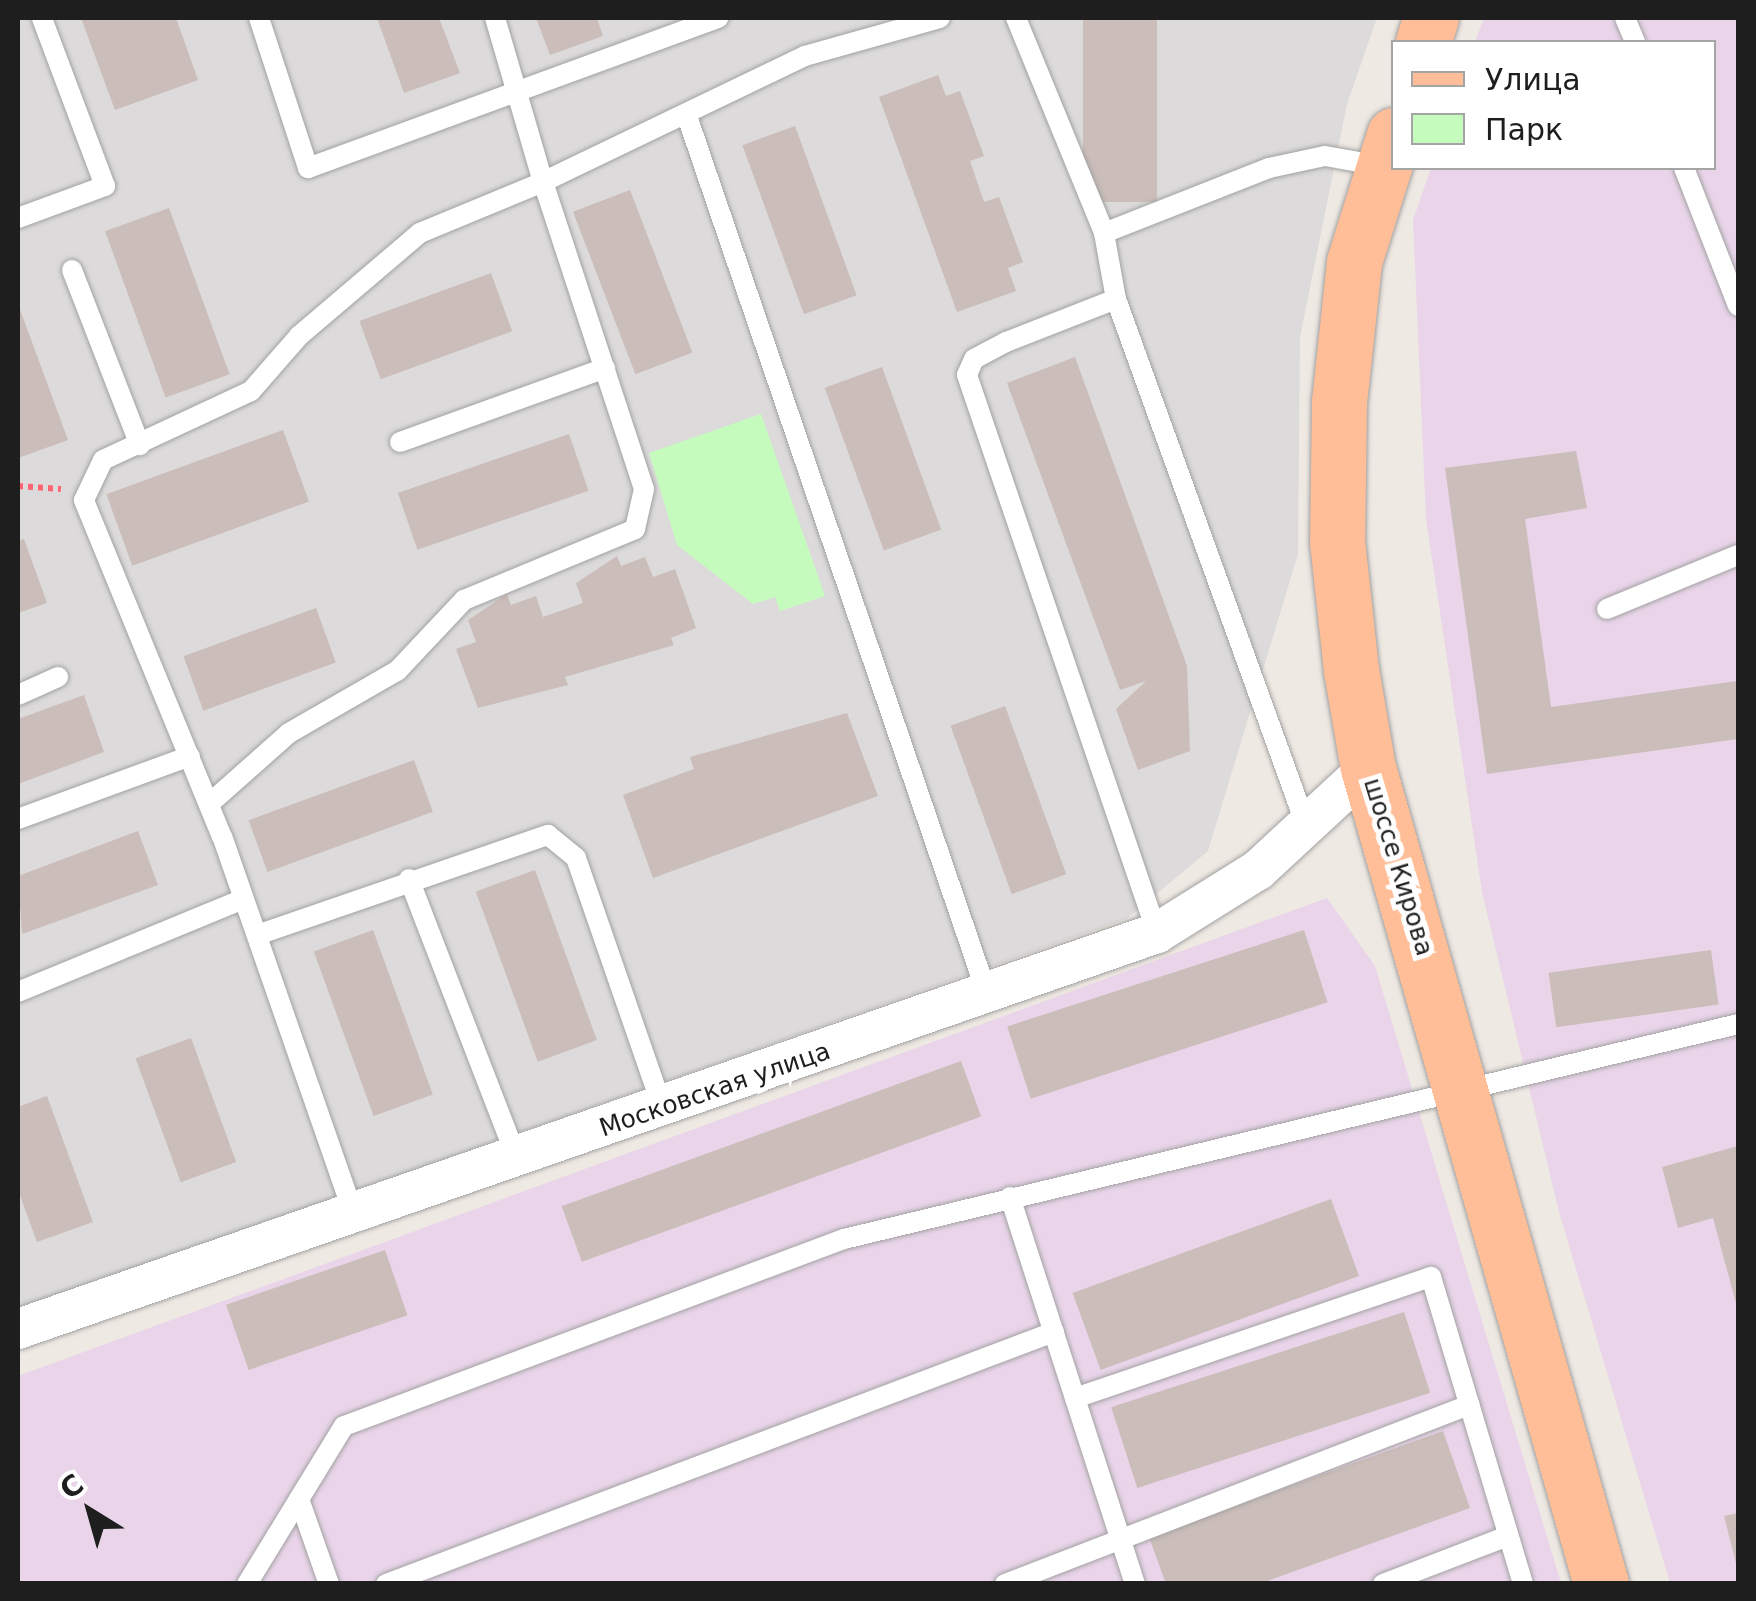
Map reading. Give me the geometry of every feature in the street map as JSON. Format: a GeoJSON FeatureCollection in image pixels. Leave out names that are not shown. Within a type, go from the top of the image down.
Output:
{"type":"FeatureCollection","features":[{"type":"Feature","properties":{"kind":"main road","name":"шоссе Кирова"},"geometry":{"type":"LineString","coordinates":[[1388,151],[1354,262],[1336,466],[1343,610],[1368,768],[1464,1084],[1601,1584]]}},
{"type":"Feature","properties":{"kind":"street","name":"Московская улица"},"geometry":{"type":"LineString","coordinates":[[18,1329],[664,1109],[1158,933],[1308,830],[1368,768]]}},
{"type":"Feature","properties":{"kind":"lane"},"geometry":{"type":"LineString","coordinates":[[18,218],[105,186],[42,18]]}},
{"type":"Feature","properties":{"kind":"lane"},"geometry":{"type":"LineString","coordinates":[[259,18],[308,168],[519,98],[684,24],[718,18]]}},
{"type":"Feature","properties":{"kind":"lane"},"geometry":{"type":"LineString","coordinates":[[210,804],[289,733],[397,671],[464,600],[636,528],[644,490],[543,182],[495,18]]}},
{"type":"Feature","properties":{"kind":"lane"},"geometry":{"type":"LineString","coordinates":[[354,1215],[210,804],[86,492],[103,460],[252,391],[300,336],[420,233],[688,119],[805,56],[940,18]]}},
{"type":"Feature","properties":{"kind":"lane"},"geometry":{"type":"LineString","coordinates":[[1016,18],[1104,233],[1116,299],[1308,830]]}},
{"type":"Feature","properties":{"kind":"lane"},"geometry":{"type":"LineString","coordinates":[[688,119],[987,994]]}},
{"type":"Feature","properties":{"kind":"lane"},"geometry":{"type":"LineString","coordinates":[[1104,233],[1269,168],[1326,156],[1388,151]]}},
{"type":"Feature","properties":{"kind":"lane"},"geometry":{"type":"LineString","coordinates":[[1685,170],[1738,306]]}},
{"type":"Feature","properties":{"kind":"lane"},"geometry":{"type":"LineString","coordinates":[[72,270],[140,444]]}},
{"type":"Feature","properties":{"kind":"lane"},"geometry":{"type":"LineString","coordinates":[[1116,299],[1006,342],[974,360],[967,376],[1158,933]]}},
{"type":"Feature","properties":{"kind":"lane"},"geometry":{"type":"LineString","coordinates":[[400,442],[604,368]]}},
{"type":"Feature","properties":{"kind":"lane"},"geometry":{"type":"LineString","coordinates":[[1607,609],[1738,555]]}},
{"type":"Feature","properties":{"kind":"lane"},"geometry":{"type":"LineString","coordinates":[[18,694],[58,677]]}},
{"type":"Feature","properties":{"kind":"lane"},"geometry":{"type":"LineString","coordinates":[[18,819],[190,756]]}},
{"type":"Feature","properties":{"kind":"lane"},"geometry":{"type":"LineString","coordinates":[[257,935],[533,834],[565,844],[664,1109]]}},
{"type":"Feature","properties":{"kind":"lane"},"geometry":{"type":"LineString","coordinates":[[409,879],[517,1159]]}},
{"type":"Feature","properties":{"kind":"lane"},"geometry":{"type":"LineString","coordinates":[[18,992],[241,900]]}},
{"type":"Feature","properties":{"kind":"lane"},"geometry":{"type":"LineString","coordinates":[[247,1584],[344,1426],[844,1239],[1464,1084],[1567,1072],[1738,1024]]}},
{"type":"Feature","properties":{"kind":"lane"},"geometry":{"type":"LineString","coordinates":[[1010,1197],[1135,1584]]}},
{"type":"Feature","properties":{"kind":"lane"},"geometry":{"type":"LineString","coordinates":[[1075,1398],[1431,1277],[1522,1584]]}},
{"type":"Feature","properties":{"kind":"lane"},"geometry":{"type":"LineString","coordinates":[[386,1584],[1054,1332]]}},
{"type":"Feature","properties":{"kind":"lane"},"geometry":{"type":"LineString","coordinates":[[1005,1584],[1119,1533],[1470,1405]]}},
{"type":"Feature","properties":{"kind":"lane"},"geometry":{"type":"LineString","coordinates":[[299,1499],[329,1584]]}},
{"type":"Feature","properties":{"kind":"lane"},"geometry":{"type":"LineString","coordinates":[[1383,1584],[1508,1536]]}},
{"type":"Feature","properties":{"kind":"path"},"geometry":{"type":"LineString","coordinates":[[18,486],[86,492]]}},
{"type":"Feature","properties":{"kind":"shaded area"},"geometry":{"type":"Polygon","coordinates":[[[18,18],[1377,18],[1347,104],[1300,337],[1298,554],[1208,851],[1126,919],[18,1309],[18,18]]]}},
{"type":"Feature","properties":{"kind":"shaded area"},"geometry":{"type":"Polygon","coordinates":[[[1484,18],[1738,18],[1738,1583],[1670,1583],[1559,1212],[1482,892],[1426,519],[1413,220],[1430,170],[1716,170],[1716,40],[1476,40],[1484,18]]]}},
{"type":"Feature","properties":{"kind":"shaded area"},"geometry":{"type":"Polygon","coordinates":[[[1327,898],[1375,966],[1561,1583],[18,1584],[18,1376],[1327,898]]]}},
{"type":"Feature","properties":{"kind":"green space"},"geometry":{"type":"Polygon","coordinates":[[[761,414],[825,596],[780,611],[775,597],[753,604],[677,545],[649,453],[761,414]]]}},
{"type":"Feature","properties":{"kind":"building"},"geometry":{"type":"Polygon","coordinates":[[[81,18],[176,18],[198,80],[115,110],[81,18]]]}},
{"type":"Feature","properties":{"kind":"building"},"geometry":{"type":"Polygon","coordinates":[[[377,18],[439,18],[460,73],[404,93],[377,18]]]}},
{"type":"Feature","properties":{"kind":"building"},"geometry":{"type":"Polygon","coordinates":[[[536,18],[597,18],[603,36],[550,55],[536,18]]]}},
{"type":"Feature","properties":{"kind":"building"},"geometry":{"type":"Polygon","coordinates":[[[1083,18],[1157,18],[1157,202],[1083,202],[1083,18]]]}},
{"type":"Feature","properties":{"kind":"building"},"geometry":{"type":"Polygon","coordinates":[[[938,75],[946,96],[960,91],[984,156],[970,161],[984,202],[999,197],[1023,262],[1008,268],[1016,291],[957,312],[879,97],[938,75]]]}},
{"type":"Feature","properties":{"kind":"building"},"geometry":{"type":"Polygon","coordinates":[[[795,126],[857,295],[804,314],[742,145],[795,126]]]}},
{"type":"Feature","properties":{"kind":"building"},"geometry":{"type":"Polygon","coordinates":[[[630,190],[692,352],[635,374],[573,212],[630,190]]]}},
{"type":"Feature","properties":{"kind":"building"},"geometry":{"type":"Polygon","coordinates":[[[169,208],[230,374],[166,398],[105,231],[169,208]]]}},
{"type":"Feature","properties":{"kind":"building"},"geometry":{"type":"Polygon","coordinates":[[[491,273],[512,331],[381,379],[359,321],[491,273]]]}},
{"type":"Feature","properties":{"kind":"building"},"geometry":{"type":"Polygon","coordinates":[[[18,304],[68,440],[18,458],[18,304]]]}},
{"type":"Feature","properties":{"kind":"building"},"geometry":{"type":"Polygon","coordinates":[[[1075,357],[1187,666],[1190,751],[1138,770],[1116,709],[1146,681],[1120,690],[1007,383],[1075,357]]]}},
{"type":"Feature","properties":{"kind":"building"},"geometry":{"type":"Polygon","coordinates":[[[882,367],[941,530],[884,550],[825,388],[882,367]]]}},
{"type":"Feature","properties":{"kind":"building"},"geometry":{"type":"Polygon","coordinates":[[[283,430],[309,501],[132,566],[106,494],[283,430]]]}},
{"type":"Feature","properties":{"kind":"building"},"geometry":{"type":"Polygon","coordinates":[[[569,434],[589,491],[417,550],[398,493],[569,434]]]}},
{"type":"Feature","properties":{"kind":"building"},"geometry":{"type":"Polygon","coordinates":[[[1576,451],[1587,508],[1525,519],[1551,707],[1737,681],[1738,739],[1487,774],[1445,468],[1576,451]]]}},
{"type":"Feature","properties":{"kind":"building"},"geometry":{"type":"Polygon","coordinates":[[[24,539],[47,603],[18,613],[18,541],[24,539]]]}},
{"type":"Feature","properties":{"kind":"building"},"geometry":{"type":"Polygon","coordinates":[[[617,556],[621,566],[645,557],[653,577],[675,569],[696,628],[671,638],[674,645],[565,677],[568,685],[478,708],[456,649],[476,642],[468,620],[507,594],[511,605],[536,596],[543,617],[583,603],[576,583],[617,556]]]}},
{"type":"Feature","properties":{"kind":"building"},"geometry":{"type":"Polygon","coordinates":[[[316,608],[336,663],[203,711],[184,656],[316,608]]]}},
{"type":"Feature","properties":{"kind":"building"},"geometry":{"type":"Polygon","coordinates":[[[84,695],[104,752],[18,784],[18,719],[84,695]]]}},
{"type":"Feature","properties":{"kind":"building"},"geometry":{"type":"Polygon","coordinates":[[[1005,706],[1066,874],[1012,894],[950,726],[1005,706]]]}},
{"type":"Feature","properties":{"kind":"building"},"geometry":{"type":"Polygon","coordinates":[[[847,713],[878,796],[653,878],[623,795],[694,769],[690,757],[847,713]]]}},
{"type":"Feature","properties":{"kind":"building"},"geometry":{"type":"Polygon","coordinates":[[[414,760],[433,812],[267,872],[249,820],[414,760]]]}},
{"type":"Feature","properties":{"kind":"building"},"geometry":{"type":"Polygon","coordinates":[[[138,831],[158,885],[22,934],[18,876],[138,831]]]}},
{"type":"Feature","properties":{"kind":"building"},"geometry":{"type":"Polygon","coordinates":[[[535,870],[597,1040],[538,1062],[476,892],[535,870]]]}},
{"type":"Feature","properties":{"kind":"building"},"geometry":{"type":"Polygon","coordinates":[[[373,930],[433,1094],[374,1116],[314,952],[373,930]]]}},
{"type":"Feature","properties":{"kind":"building"},"geometry":{"type":"Polygon","coordinates":[[[1304,930],[1327,1002],[1031,1099],[1007,1026],[1304,930]]]}},
{"type":"Feature","properties":{"kind":"building"},"geometry":{"type":"Polygon","coordinates":[[[1711,950],[1719,1004],[1556,1027],[1549,973],[1711,950]]]}},
{"type":"Feature","properties":{"kind":"building"},"geometry":{"type":"Polygon","coordinates":[[[191,1038],[236,1162],[181,1182],[136,1058],[191,1038]]]}},
{"type":"Feature","properties":{"kind":"building"},"geometry":{"type":"Polygon","coordinates":[[[961,1061],[981,1116],[582,1262],[562,1206],[961,1061]]]}},
{"type":"Feature","properties":{"kind":"building"},"geometry":{"type":"Polygon","coordinates":[[[47,1096],[93,1222],[37,1242],[18,1190],[18,1107],[47,1096]]]}},
{"type":"Feature","properties":{"kind":"building"},"geometry":{"type":"Polygon","coordinates":[[[1738,1146],[1737,1307],[1713,1218],[1678,1228],[1662,1167],[1738,1146]]]}},
{"type":"Feature","properties":{"kind":"building"},"geometry":{"type":"Polygon","coordinates":[[[1331,1199],[1359,1276],[1101,1370],[1073,1293],[1331,1199]]]}},
{"type":"Feature","properties":{"kind":"building"},"geometry":{"type":"Polygon","coordinates":[[[385,1250],[407,1315],[249,1370],[226,1305],[385,1250]]]}},
{"type":"Feature","properties":{"kind":"building"},"geometry":{"type":"Polygon","coordinates":[[[1404,1312],[1430,1393],[1137,1488],[1111,1407],[1404,1312]]]}},
{"type":"Feature","properties":{"kind":"building"},"geometry":{"type":"Polygon","coordinates":[[[1443,1431],[1470,1508],[1259,1584],[1166,1584],[1149,1537],[1443,1431]]]}},
{"type":"Feature","properties":{"kind":"building"},"geometry":{"type":"Polygon","coordinates":[[[1738,1513],[1738,1567],[1737,1567],[1724,1516],[1738,1513]]]}}]}
